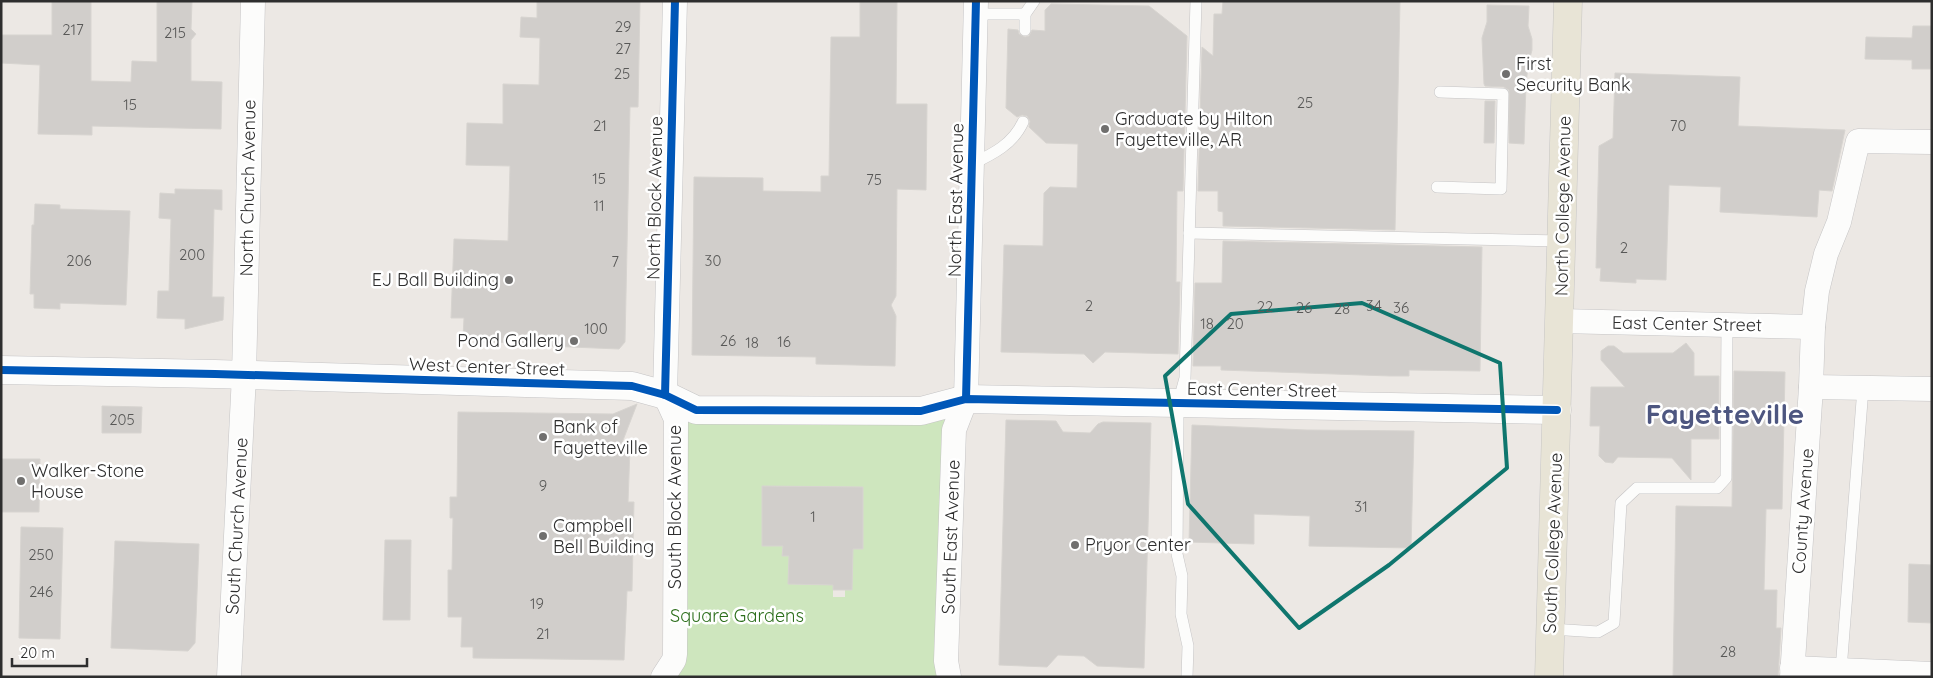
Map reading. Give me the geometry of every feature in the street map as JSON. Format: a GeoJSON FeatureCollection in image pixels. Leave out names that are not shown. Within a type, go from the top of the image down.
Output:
{"type":"FeatureCollection","features":[{"type":"Feature","properties":{"kind":"main road","name":"North College Avenue"},"geometry":{"type":"LineString","coordinates":[[1557,410],[1568,1]]}},
{"type":"Feature","properties":{"kind":"main road","name":"South College Avenue"},"geometry":{"type":"LineString","coordinates":[[1549,677],[1557,410]]}},
{"type":"Feature","properties":{"kind":"street","name":"North Church Avenue"},"geometry":{"type":"LineString","coordinates":[[244,375],[253,1]]}},
{"type":"Feature","properties":{"kind":"street","name":"North Block Avenue"},"geometry":{"type":"LineString","coordinates":[[665,395],[675,1]]}},
{"type":"Feature","properties":{"kind":"street","name":"North East Avenue"},"geometry":{"type":"LineString","coordinates":[[966,400],[976,8]]}},
{"type":"Feature","properties":{"kind":"street","name":"County Avenue"},"geometry":{"type":"LineString","coordinates":[[1792,672],[1811,387],[1813,327],[1817,291],[1826,254],[1839,222],[1858,141],[1932,142]]}},
{"type":"Feature","properties":{"kind":"street","name":"East Center Street"},"geometry":{"type":"LineString","coordinates":[[1560,321],[1813,327]]}},
{"type":"Feature","properties":{"kind":"street","name":"West Center Street"},"geometry":{"type":"LineString","coordinates":[[1,370],[632,386],[665,395],[696,410],[921,411],[966,400]]}},
{"type":"Feature","properties":{"kind":"street","name":"South Church Avenue"},"geometry":{"type":"LineString","coordinates":[[229,677],[244,375]]}},
{"type":"Feature","properties":{"kind":"street"},"geometry":{"type":"LineString","coordinates":[[1811,387],[1932,389]]}},
{"type":"Feature","properties":{"kind":"street","name":"South Block Avenue"},"geometry":{"type":"LineString","coordinates":[[663,677],[674,660],[675,635],[676,419],[665,395]]}},
{"type":"Feature","properties":{"kind":"street","name":"East Center Street"},"geometry":{"type":"LineString","coordinates":[[966,400],[1557,410]]}},
{"type":"Feature","properties":{"kind":"street","name":"South East Avenue"},"geometry":{"type":"LineString","coordinates":[[949,677],[946,661],[954,430],[966,400]]}},
{"type":"Feature","properties":{"kind":"street"},"geometry":{"type":"LineString","coordinates":[[1792,672],[1841,670],[1932,674]]}},
{"type":"Feature","properties":{"kind":"lane"},"geometry":{"type":"LineString","coordinates":[[1024,30],[1025,14],[1034,1]]}},
{"type":"Feature","properties":{"kind":"lane"},"geometry":{"type":"LineString","coordinates":[[1187,677],[1188,646],[1181,614],[1182,576],[1177,554],[1178,404],[1185,378],[1196,1]]}},
{"type":"Feature","properties":{"kind":"lane"},"geometry":{"type":"LineString","coordinates":[[976,8],[1025,14]]}},
{"type":"Feature","properties":{"kind":"lane"},"geometry":{"type":"LineString","coordinates":[[1437,187],[1501,189],[1503,94],[1440,92]]}},
{"type":"Feature","properties":{"kind":"lane"},"geometry":{"type":"LineString","coordinates":[[972,164],[993,154],[1018,134],[1023,122]]}},
{"type":"Feature","properties":{"kind":"lane"},"geometry":{"type":"LineString","coordinates":[[1189,233],[1562,241]]}},
{"type":"Feature","properties":{"kind":"lane"},"geometry":{"type":"LineString","coordinates":[[1551,629],[1598,632],[1614,623],[1621,504],[1637,488],[1717,488],[1726,478],[1727,325]]}},
{"type":"Feature","properties":{"kind":"lane"},"geometry":{"type":"LineString","coordinates":[[1841,670],[1864,388]]}},
{"type":"Feature","properties":{"kind":"highlighted area"},"geometry":{"type":"Polygon","coordinates":[[[1362,303],[1500,363],[1507,468],[1389,565],[1299,628],[1188,504],[1165,376],[1231,314],[1362,303]]]}},
{"type":"Feature","properties":{"kind":"green space","name":"Square Gardens"},"geometry":{"type":"Polygon","coordinates":[[[966,399],[949,677],[663,677],[676,419],[696,410],[966,399]],[[763,486],[762,545],[783,546],[782,556],[789,556],[789,584],[833,585],[833,597],[845,597],[845,590],[852,590],[852,578],[839,549],[863,549],[863,487],[763,486]]]}},
{"type":"Feature","properties":{"kind":"building"},"geometry":{"type":"Polygon","coordinates":[[[91,1],[91,81],[131,82],[132,61],[157,62],[157,1],[192,1],[191,29],[196,34],[191,40],[191,81],[222,82],[221,129],[92,126],[92,135],[38,134],[40,65],[1,63],[1,35],[52,35],[52,2],[91,1]]]}},
{"type":"Feature","properties":{"kind":"building"},"geometry":{"type":"Polygon","coordinates":[[[537,1],[640,1],[638,107],[630,107],[625,342],[619,349],[475,342],[475,339],[463,338],[464,318],[451,318],[454,239],[508,241],[510,166],[466,165],[467,123],[503,124],[503,84],[539,85],[540,38],[520,37],[521,17],[537,18],[537,1]]]}},
{"type":"Feature","properties":{"kind":"building"},"geometry":{"type":"Polygon","coordinates":[[[860,1],[897,1],[896,104],[927,104],[926,190],[897,189],[896,296],[891,305],[896,316],[895,366],[816,364],[816,357],[692,355],[694,177],[763,178],[763,191],[821,192],[821,176],[829,176],[831,37],[860,37],[860,1]]]}},
{"type":"Feature","properties":{"kind":"building"},"geometry":{"type":"Polygon","coordinates":[[[1223,1],[1400,1],[1395,230],[1223,226],[1223,212],[1218,211],[1218,191],[1198,191],[1202,47],[1213,56],[1214,14],[1222,14],[1223,1]]]}},
{"type":"Feature","properties":{"kind":"building","name":"Graduate by Hilton Fayetteville, AR"},"geometry":{"type":"Polygon","coordinates":[[[1051,4],[1149,6],[1187,36],[1183,191],[1177,191],[1176,282],[1180,282],[1178,354],[1105,352],[1093,363],[1084,354],[1001,352],[1004,245],[1043,246],[1044,193],[1050,187],[1077,188],[1078,144],[1046,143],[1029,127],[1030,121],[1027,116],[1017,117],[1006,108],[1008,29],[1018,30],[1019,34],[1025,37],[1029,36],[1032,30],[1045,31],[1045,10],[1051,4]]]}},
{"type":"Feature","properties":{"kind":"building","name":"First Security Bank"},"geometry":{"type":"Polygon","coordinates":[[[1487,5],[1529,6],[1528,26],[1532,39],[1532,50],[1526,85],[1524,144],[1509,143],[1509,90],[1504,87],[1485,86],[1484,84],[1482,38],[1487,22],[1487,5]]]}},
{"type":"Feature","properties":{"kind":"building"},"geometry":{"type":"Polygon","coordinates":[[[1913,26],[1932,26],[1932,69],[1912,69],[1912,60],[1865,59],[1866,37],[1912,38],[1913,26]]]}},
{"type":"Feature","properties":{"kind":"building"},"geometry":{"type":"Polygon","coordinates":[[[1615,73],[1740,77],[1738,126],[1845,130],[1832,191],[1819,190],[1817,217],[1720,212],[1721,187],[1669,185],[1666,280],[1636,279],[1636,283],[1600,281],[1601,268],[1596,268],[1599,146],[1613,138],[1615,73]]]}},
{"type":"Feature","properties":{"kind":"building"},"geometry":{"type":"Polygon","coordinates":[[[1485,101],[1495,101],[1494,143],[1484,143],[1485,101]]]}},
{"type":"Feature","properties":{"kind":"building"},"geometry":{"type":"Polygon","coordinates":[[[175,189],[222,190],[222,210],[214,209],[212,297],[224,297],[223,320],[185,329],[185,319],[157,318],[158,291],[169,291],[171,219],[159,218],[160,193],[175,194],[175,189]]]}},
{"type":"Feature","properties":{"kind":"building"},"geometry":{"type":"Polygon","coordinates":[[[35,204],[60,205],[60,209],[130,211],[126,305],[60,303],[60,309],[34,308],[34,294],[30,294],[32,225],[34,225],[35,204]]]}},
{"type":"Feature","properties":{"kind":"building"},"geometry":{"type":"Polygon","coordinates":[[[1223,241],[1482,247],[1480,371],[1409,370],[1409,376],[1390,376],[1221,370],[1221,366],[1193,366],[1195,283],[1222,283],[1223,241]]]}},
{"type":"Feature","properties":{"kind":"building"},"geometry":{"type":"Polygon","coordinates":[[[1686,343],[1694,353],[1694,376],[1719,376],[1719,439],[1691,439],[1691,480],[1672,458],[1618,457],[1613,463],[1605,462],[1599,456],[1600,426],[1590,426],[1591,387],[1625,387],[1601,360],[1601,351],[1608,346],[1614,346],[1623,353],[1673,353],[1686,343]]]}},
{"type":"Feature","properties":{"kind":"building"},"geometry":{"type":"Polygon","coordinates":[[[1734,371],[1785,372],[1782,509],[1766,509],[1764,590],[1777,590],[1776,628],[1781,628],[1778,677],[1673,677],[1676,506],[1732,507],[1734,371]]]}},
{"type":"Feature","properties":{"kind":"building"},"geometry":{"type":"Polygon","coordinates":[[[637,404],[620,448],[630,448],[628,502],[634,502],[632,591],[627,591],[624,660],[473,658],[473,647],[461,647],[462,617],[448,617],[448,570],[452,570],[453,518],[450,518],[450,497],[457,497],[458,412],[613,414],[637,404]]]}},
{"type":"Feature","properties":{"kind":"building"},"geometry":{"type":"Polygon","coordinates":[[[102,406],[142,407],[141,433],[102,433],[102,406]]]}},
{"type":"Feature","properties":{"kind":"building","name":"Pryor Center"},"geometry":{"type":"Polygon","coordinates":[[[1006,420],[1056,421],[1063,432],[1090,433],[1098,424],[1103,422],[1151,423],[1144,668],[1097,666],[1084,656],[1058,655],[1047,667],[999,665],[1006,420]]]}},
{"type":"Feature","properties":{"kind":"building"},"geometry":{"type":"Polygon","coordinates":[[[1192,425],[1307,430],[1414,431],[1411,548],[1309,546],[1310,516],[1254,514],[1254,544],[1189,542],[1192,425]]]}},
{"type":"Feature","properties":{"kind":"building","name":"Walker-Stone House"},"geometry":{"type":"Polygon","coordinates":[[[1,459],[40,459],[39,512],[1,512],[1,459]]]}},
{"type":"Feature","properties":{"kind":"building"},"geometry":{"type":"Polygon","coordinates":[[[762,486],[863,487],[863,549],[853,549],[852,590],[833,590],[833,585],[788,584],[789,556],[782,556],[783,546],[762,546],[762,486]]]}},
{"type":"Feature","properties":{"kind":"building"},"geometry":{"type":"Polygon","coordinates":[[[21,527],[63,528],[60,639],[19,638],[21,527]]]}},
{"type":"Feature","properties":{"kind":"building"},"geometry":{"type":"Polygon","coordinates":[[[385,540],[411,540],[410,620],[383,620],[385,540]]]}},
{"type":"Feature","properties":{"kind":"building"},"geometry":{"type":"Polygon","coordinates":[[[115,541],[199,544],[195,643],[188,651],[111,648],[115,541]]]}},
{"type":"Feature","properties":{"kind":"building"},"geometry":{"type":"Polygon","coordinates":[[[1909,564],[1932,565],[1932,623],[1908,622],[1909,564]]]}},
{"type":"Feature","properties":{"kind":"cycle path"},"geometry":{"type":"LineString","coordinates":[[665,395],[675,1]]}},
{"type":"Feature","properties":{"kind":"cycle path"},"geometry":{"type":"LineString","coordinates":[[966,399],[976,1]]}},
{"type":"Feature","properties":{"kind":"cycle path"},"geometry":{"type":"LineString","coordinates":[[1,370],[632,386],[665,395],[696,410],[921,411],[966,399],[1557,410]]}},
{"type":"Feature","properties":{"kind":"place","name":"First Security Bank"},"geometry":{"type":"Point","coordinates":[1506,74]}},
{"type":"Feature","properties":{"kind":"place","name":"Graduate by Hilton Fayetteville, AR"},"geometry":{"type":"Point","coordinates":[1105,129]}},
{"type":"Feature","properties":{"kind":"place","name":"EJ Ball Building"},"geometry":{"type":"Point","coordinates":[509,280]}},
{"type":"Feature","properties":{"kind":"place","name":"Pond Gallery"},"geometry":{"type":"Point","coordinates":[574,341]}},
{"type":"Feature","properties":{"kind":"place","name":"Bank of Fayetteville"},"geometry":{"type":"Point","coordinates":[543,437]}},
{"type":"Feature","properties":{"kind":"place","name":"Walker-Stone House"},"geometry":{"type":"Point","coordinates":[21,481]}},
{"type":"Feature","properties":{"kind":"place","name":"Campbell Bell Building"},"geometry":{"type":"Point","coordinates":[543,536]}},
{"type":"Feature","properties":{"kind":"place","name":"Pryor Center"},"geometry":{"type":"Point","coordinates":[1075,545]}},
{"type":"Feature","properties":{"kind":"district","name":"Fayetteville"},"geometry":{"type":"Point","coordinates":[1725,414]}}]}
